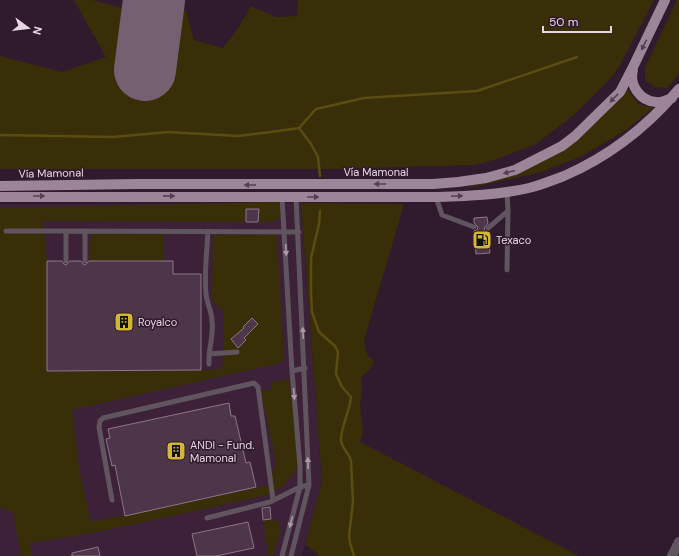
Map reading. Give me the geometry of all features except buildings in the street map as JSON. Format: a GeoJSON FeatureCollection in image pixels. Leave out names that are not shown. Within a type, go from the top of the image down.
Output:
{"type":"FeatureCollection","features":[{"type":"Feature","properties":{"kind":"main road","name":"Vía Mamonal"},"geometry":{"type":"LineString","coordinates":[[0,186],[138,184],[433,184],[486,178],[515,170],[562,146],[575,136],[620,92],[665,0]]}},
{"type":"Feature","properties":{"kind":"main road"},"geometry":{"type":"LineString","coordinates":[[634,65],[632,82],[640,96],[656,102],[672,98]]}},
{"type":"Feature","properties":{"kind":"main road","name":"Vía Mamonal"},"geometry":{"type":"LineString","coordinates":[[0,196],[436,197],[466,196],[530,188],[595,161],[640,129],[672,98],[679,89]]}},
{"type":"Feature","properties":{"kind":"street"},"geometry":{"type":"LineString","coordinates":[[672,556],[679,542]]}},
{"type":"Feature","properties":{"kind":"lane"},"geometry":{"type":"LineString","coordinates":[[507,191],[507,270]]}},
{"type":"Feature","properties":{"kind":"lane"},"geometry":{"type":"LineString","coordinates":[[282,197],[292,371],[300,466],[300,487],[282,556]]}},
{"type":"Feature","properties":{"kind":"lane"},"geometry":{"type":"LineString","coordinates":[[291,556],[309,485],[305,368],[296,197]]}},
{"type":"Feature","properties":{"kind":"lane"},"geometry":{"type":"LineString","coordinates":[[436,197],[442,215],[474,227]]}},
{"type":"Feature","properties":{"kind":"lane"},"geometry":{"type":"LineString","coordinates":[[488,228],[508,211]]}},
{"type":"Feature","properties":{"kind":"lane"},"geometry":{"type":"LineString","coordinates":[[6,231],[298,232]]}},
{"type":"Feature","properties":{"kind":"lane"},"geometry":{"type":"LineString","coordinates":[[66,231],[66,261]]}},
{"type":"Feature","properties":{"kind":"lane"},"geometry":{"type":"LineString","coordinates":[[85,231],[85,261]]}},
{"type":"Feature","properties":{"kind":"lane"},"geometry":{"type":"LineString","coordinates":[[208,231],[206,293],[212,319],[213,332],[209,354],[210,364]]}},
{"type":"Feature","properties":{"kind":"lane"},"geometry":{"type":"LineString","coordinates":[[209,354],[237,352]]}},
{"type":"Feature","properties":{"kind":"lane"},"geometry":{"type":"LineString","coordinates":[[292,371],[305,368]]}},
{"type":"Feature","properties":{"kind":"lane"},"geometry":{"type":"LineString","coordinates":[[112,500],[99,427],[100,421],[103,418],[256,384],[258,387],[273,500]]}},
{"type":"Feature","properties":{"kind":"lane"},"geometry":{"type":"LineString","coordinates":[[207,518],[273,500],[300,487],[309,485]]}},
{"type":"Feature","properties":{"kind":"shaded area"},"geometry":{"type":"Polygon","coordinates":[[[74,0],[92,0],[134,11],[186,11],[194,40],[223,48],[236,31],[251,6],[276,17],[297,16],[298,0],[654,0],[619,67],[612,77],[574,115],[536,144],[497,159],[475,165],[328,169],[0,169],[0,56],[62,72],[106,57],[74,0]]]}},
{"type":"Feature","properties":{"kind":"shaded area"},"geometry":{"type":"Polygon","coordinates":[[[677,0],[679,0],[679,73],[668,88],[655,87],[645,80],[645,68],[677,0]]]}},
{"type":"Feature","properties":{"kind":"shaded area"},"geometry":{"type":"Polygon","coordinates":[[[625,86],[639,104],[653,108],[626,130],[580,157],[538,173],[463,189],[536,164],[625,86]]]}},
{"type":"Feature","properties":{"kind":"shaded area"},"geometry":{"type":"Polygon","coordinates":[[[278,202],[282,211],[278,220],[270,222],[43,221],[47,261],[48,371],[222,369],[224,352],[224,313],[212,300],[213,235],[277,235],[284,360],[280,363],[72,410],[79,468],[91,522],[269,485],[276,462],[261,391],[271,389],[271,382],[289,379],[300,466],[282,487],[268,495],[93,533],[30,543],[32,556],[21,556],[13,512],[0,508],[0,208],[278,202]]]}},
{"type":"Feature","properties":{"kind":"shaded area"},"geometry":{"type":"Polygon","coordinates":[[[301,203],[322,483],[302,556],[0,556],[0,204],[301,203]]]}},
{"type":"Feature","properties":{"kind":"shaded area"},"geometry":{"type":"Polygon","coordinates":[[[301,203],[404,204],[364,341],[367,355],[374,361],[370,370],[361,377],[362,390],[360,404],[363,432],[360,442],[579,556],[319,556],[305,544],[322,483],[301,203]]]}},
{"type":"Feature","properties":{"kind":"shaded area"},"geometry":{"type":"Polygon","coordinates":[[[91,233],[163,234],[164,261],[89,261],[91,233]]]}},
{"type":"Feature","properties":{"kind":"shaded area"},"geometry":{"type":"Polygon","coordinates":[[[271,519],[279,522],[280,532],[273,556],[267,556],[268,552],[263,520],[271,519]]]}},
{"type":"Feature","properties":{"kind":"waterway"},"geometry":{"type":"LineString","coordinates":[[0,135],[113,137],[168,132],[238,136],[271,132],[299,128],[316,109],[364,98],[477,91],[577,57]]}},
{"type":"Feature","properties":{"kind":"waterway"},"geometry":{"type":"LineString","coordinates":[[299,128],[311,144],[318,157],[320,176]]}},
{"type":"Feature","properties":{"kind":"waterway"},"geometry":{"type":"LineString","coordinates":[[320,211],[319,224],[311,258],[312,312],[319,332],[335,346],[338,352],[336,374],[342,387],[351,397],[342,431],[341,441],[351,461],[353,502],[349,536],[354,556]]}},
{"type":"Feature","properties":{"kind":"runway"},"geometry":{"type":"LineString","coordinates":[[145,70],[154,0]]}},
{"type":"Feature","properties":{"kind":"place","name":"Texaco"},"geometry":{"type":"Point","coordinates":[482,240]}},
{"type":"Feature","properties":{"kind":"place","name":"Royalco"},"geometry":{"type":"Point","coordinates":[124,322]}},
{"type":"Feature","properties":{"kind":"place","name":"ANDI - Fund. Mamonal"},"geometry":{"type":"Point","coordinates":[176,451]}}]}
